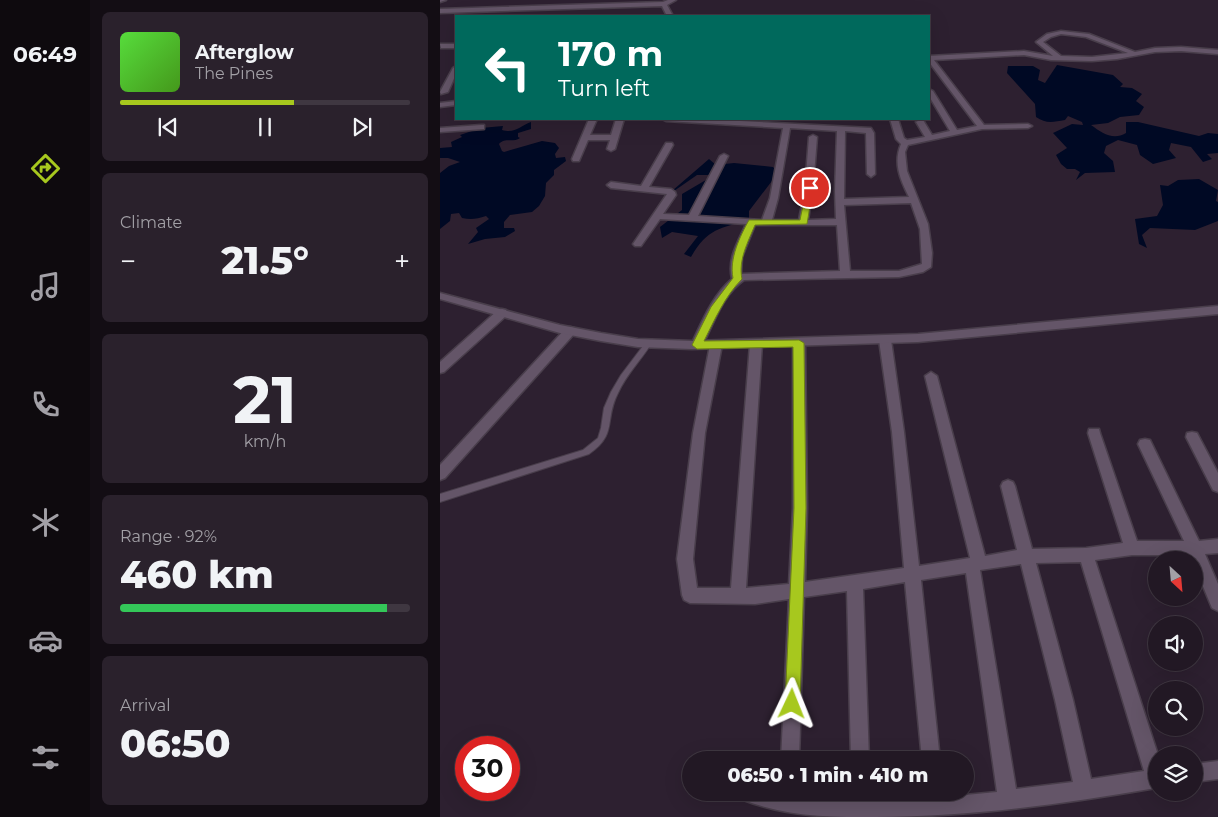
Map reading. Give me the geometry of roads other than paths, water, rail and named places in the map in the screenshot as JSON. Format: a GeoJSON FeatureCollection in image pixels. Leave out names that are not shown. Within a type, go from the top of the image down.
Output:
{"type":"FeatureCollection","features":[{"type":"Feature","properties":{"kind":"street"},"geometry":{"type":"LineString","coordinates":[[470,9],[471,0]]}},
{"type":"Feature","properties":{"kind":"street"},"geometry":{"type":"LineString","coordinates":[[487,9],[490,0]]}},
{"type":"Feature","properties":{"kind":"street"},"geometry":{"type":"LineString","coordinates":[[504,8],[509,0]]}},
{"type":"Feature","properties":{"kind":"street"},"geometry":{"type":"LineString","coordinates":[[523,8],[526,0]]}},
{"type":"Feature","properties":{"kind":"street"},"geometry":{"type":"LineString","coordinates":[[540,7],[544,0]]}},
{"type":"Feature","properties":{"kind":"street"},"geometry":{"type":"LineString","coordinates":[[561,7],[563,0]]}},
{"type":"Feature","properties":{"kind":"street"},"geometry":{"type":"LineString","coordinates":[[440,16],[443,10],[561,7],[576,3],[645,2],[664,4],[673,0]]}},
{"type":"Feature","properties":{"kind":"street"},"geometry":{"type":"LineString","coordinates":[[664,4],[670,15]]}},
{"type":"Feature","properties":{"kind":"street"},"geometry":{"type":"LineString","coordinates":[[1059,58],[1049,48],[1039,42],[1046,36],[1076,32],[1095,36],[1135,54]]}},
{"type":"Feature","properties":{"kind":"street"},"geometry":{"type":"LineString","coordinates":[[440,47],[447,40]]}},
{"type":"Feature","properties":{"kind":"street"},"geometry":{"type":"LineString","coordinates":[[440,47],[455,46]]}},
{"type":"Feature","properties":{"kind":"street"},"geometry":{"type":"LineString","coordinates":[[930,58],[1024,53],[1059,58],[1092,59],[1181,49],[1218,52]]}},
{"type":"Feature","properties":{"kind":"street"},"geometry":{"type":"LineString","coordinates":[[930,59],[982,127]]}},
{"type":"Feature","properties":{"kind":"street"},"geometry":{"type":"LineString","coordinates":[[440,100],[455,70]]}},
{"type":"Feature","properties":{"kind":"street"},"geometry":{"type":"LineString","coordinates":[[444,92],[455,88]]}},
{"type":"Feature","properties":{"kind":"street"},"geometry":{"type":"LineString","coordinates":[[930,93],[954,132]]}},
{"type":"Feature","properties":{"kind":"street"},"geometry":{"type":"LineString","coordinates":[[440,105],[455,103]]}},
{"type":"Feature","properties":{"kind":"street"},"geometry":{"type":"LineString","coordinates":[[576,160],[593,120]]}},
{"type":"Feature","properties":{"kind":"street"},"geometry":{"type":"LineString","coordinates":[[611,149],[620,120]]}},
{"type":"Feature","properties":{"kind":"street"},"geometry":{"type":"LineString","coordinates":[[683,120],[868,130],[870,133],[871,174]]}},
{"type":"Feature","properties":{"kind":"street"},"geometry":{"type":"LineString","coordinates":[[895,120],[903,133],[900,139],[905,143]]}},
{"type":"Feature","properties":{"kind":"street"},"geometry":{"type":"LineString","coordinates":[[920,122],[923,133]]}},
{"type":"Feature","properties":{"kind":"street"},"geometry":{"type":"LineString","coordinates":[[766,223],[774,198],[787,126]]}},
{"type":"Feature","properties":{"kind":"street"},"geometry":{"type":"LineString","coordinates":[[697,345],[716,307],[733,281],[742,277],[892,274],[920,270],[927,265],[928,251],[922,217],[902,171],[901,150],[905,143],[923,133],[954,132],[982,127],[1028,126]]}},
{"type":"Feature","properties":{"kind":"street"},"geometry":{"type":"LineString","coordinates":[[440,130],[481,127]]}},
{"type":"Feature","properties":{"kind":"street"},"geometry":{"type":"LineString","coordinates":[[842,128],[839,191],[845,274]]}},
{"type":"Feature","properties":{"kind":"street"},"geometry":{"type":"LineString","coordinates":[[585,138],[614,137]]}},
{"type":"Feature","properties":{"kind":"street"},"geometry":{"type":"LineString","coordinates":[[804,222],[810,188],[813,137]]}},
{"type":"Feature","properties":{"kind":"street"},"geometry":{"type":"LineString","coordinates":[[643,189],[669,145]]}},
{"type":"Feature","properties":{"kind":"street"},"geometry":{"type":"LineString","coordinates":[[692,218],[724,156]]}},
{"type":"Feature","properties":{"kind":"street"},"geometry":{"type":"LineString","coordinates":[[611,185],[671,192],[672,195],[638,244]]}},
{"type":"Feature","properties":{"kind":"street"},"geometry":{"type":"LineString","coordinates":[[841,202],[915,200]]}},
{"type":"Feature","properties":{"kind":"street"},"geometry":{"type":"LineString","coordinates":[[657,216],[766,223],[841,222]]}},
{"type":"Feature","properties":{"kind":"street"},"geometry":{"type":"LineString","coordinates":[[738,279],[735,268],[741,246],[752,222]]}},
{"type":"Feature","properties":{"kind":"street"},"geometry":{"type":"LineString","coordinates":[[440,296],[570,331],[648,344],[697,345],[940,337],[1097,320],[1218,310]]}},
{"type":"Feature","properties":{"kind":"street"},"geometry":{"type":"LineString","coordinates":[[440,369],[502,313]]}},
{"type":"Feature","properties":{"kind":"street"},"geometry":{"type":"LineString","coordinates":[[440,474],[570,331]]}},
{"type":"Feature","properties":{"kind":"street"},"geometry":{"type":"LineString","coordinates":[[885,340],[898,432],[929,751]]}},
{"type":"Feature","properties":{"kind":"street"},"geometry":{"type":"LineString","coordinates":[[790,751],[800,508],[799,343]]}},
{"type":"Feature","properties":{"kind":"street"},"geometry":{"type":"LineString","coordinates":[[738,596],[756,344]]}},
{"type":"Feature","properties":{"kind":"street"},"geometry":{"type":"LineString","coordinates":[[716,345],[699,433],[685,559],[690,595],[755,596],[855,583],[1026,556],[1086,555],[1132,548],[1218,546]]}},
{"type":"Feature","properties":{"kind":"street"},"geometry":{"type":"LineString","coordinates":[[931,376],[975,564],[1008,800]]}},
{"type":"Feature","properties":{"kind":"street"},"geometry":{"type":"LineString","coordinates":[[1094,433],[1132,548]]}},
{"type":"Feature","properties":{"kind":"street"},"geometry":{"type":"LineString","coordinates":[[1192,437],[1218,486]]}},
{"type":"Feature","properties":{"kind":"street"},"geometry":{"type":"LineString","coordinates":[[1145,444],[1196,548],[1218,603]]}},
{"type":"Feature","properties":{"kind":"street"},"geometry":{"type":"LineString","coordinates":[[1008,486],[1064,700],[1084,790]]}},
{"type":"Feature","properties":{"kind":"street"},"geometry":{"type":"LineString","coordinates":[[1086,555],[1148,753]]}},
{"type":"Feature","properties":{"kind":"street"},"geometry":{"type":"LineString","coordinates":[[855,583],[860,751]]}},
{"type":"Feature","properties":{"kind":"street"},"geometry":{"type":"LineString","coordinates":[[1203,772],[1218,770]]}},
{"type":"Feature","properties":{"kind":"street"},"geometry":{"type":"LineString","coordinates":[[974,800],[1008,800],[1148,780]]}},
{"type":"Feature","properties":{"kind":"street"},"geometry":{"type":"LineString","coordinates":[[801,801],[831,811],[861,802],[898,801]]}},
{"type":"Feature","properties":{"kind":"lane"},"geometry":{"type":"LineString","coordinates":[[440,498],[586,452],[596,446],[604,437],[610,400],[648,344]]}},
{"type":"Feature","properties":{"kind":"water"},"geometry":{"type":"Polygon","coordinates":[[[1057,65],[1113,75],[1123,84],[1120,87],[1132,88],[1142,94],[1136,101],[1144,107],[1139,115],[1120,117],[1108,123],[1091,125],[1103,133],[1112,136],[1121,135],[1126,133],[1126,122],[1138,122],[1199,136],[1208,133],[1218,134],[1218,153],[1207,154],[1212,159],[1203,162],[1191,147],[1171,143],[1169,150],[1176,158],[1153,164],[1140,155],[1137,145],[1118,140],[1106,146],[1104,153],[1113,161],[1115,172],[1085,173],[1076,180],[1080,172],[1075,169],[1067,169],[1061,164],[1056,155],[1067,148],[1053,133],[1072,124],[1083,125],[1082,122],[1068,116],[1065,120],[1053,122],[1046,122],[1036,117],[1035,104],[1007,73],[1008,66],[1033,66],[1040,70],[1038,80],[1045,83],[1057,65]]]}},
{"type":"Feature","properties":{"kind":"water"},"geometry":{"type":"Polygon","coordinates":[[[531,122],[531,129],[518,133],[520,138],[504,141],[499,144],[504,152],[542,141],[555,143],[559,148],[555,154],[556,158],[565,157],[566,161],[554,170],[554,175],[546,183],[545,196],[539,206],[532,212],[510,215],[504,222],[504,228],[514,228],[515,231],[505,237],[485,239],[468,244],[478,232],[476,228],[489,219],[486,216],[468,219],[462,218],[459,213],[451,214],[450,221],[440,229],[440,173],[449,166],[460,162],[448,158],[440,158],[440,148],[452,147],[451,142],[462,137],[460,135],[481,128],[503,126],[502,130],[510,131],[531,122]]]}},
{"type":"Feature","properties":{"kind":"water"},"geometry":{"type":"Polygon","coordinates":[[[709,159],[716,165],[734,163],[773,167],[778,173],[749,211],[749,220],[715,231],[703,241],[691,257],[684,254],[698,236],[672,232],[662,238],[660,227],[682,210],[682,194],[711,177],[709,175],[697,175],[674,191],[668,206],[665,197],[709,159]]]}},
{"type":"Feature","properties":{"kind":"water"},"geometry":{"type":"Polygon","coordinates":[[[1199,179],[1218,190],[1216,201],[1218,202],[1218,221],[1195,230],[1150,228],[1142,235],[1147,248],[1139,244],[1135,219],[1157,216],[1163,205],[1160,185],[1168,186],[1178,180],[1199,179]]]}}]}
